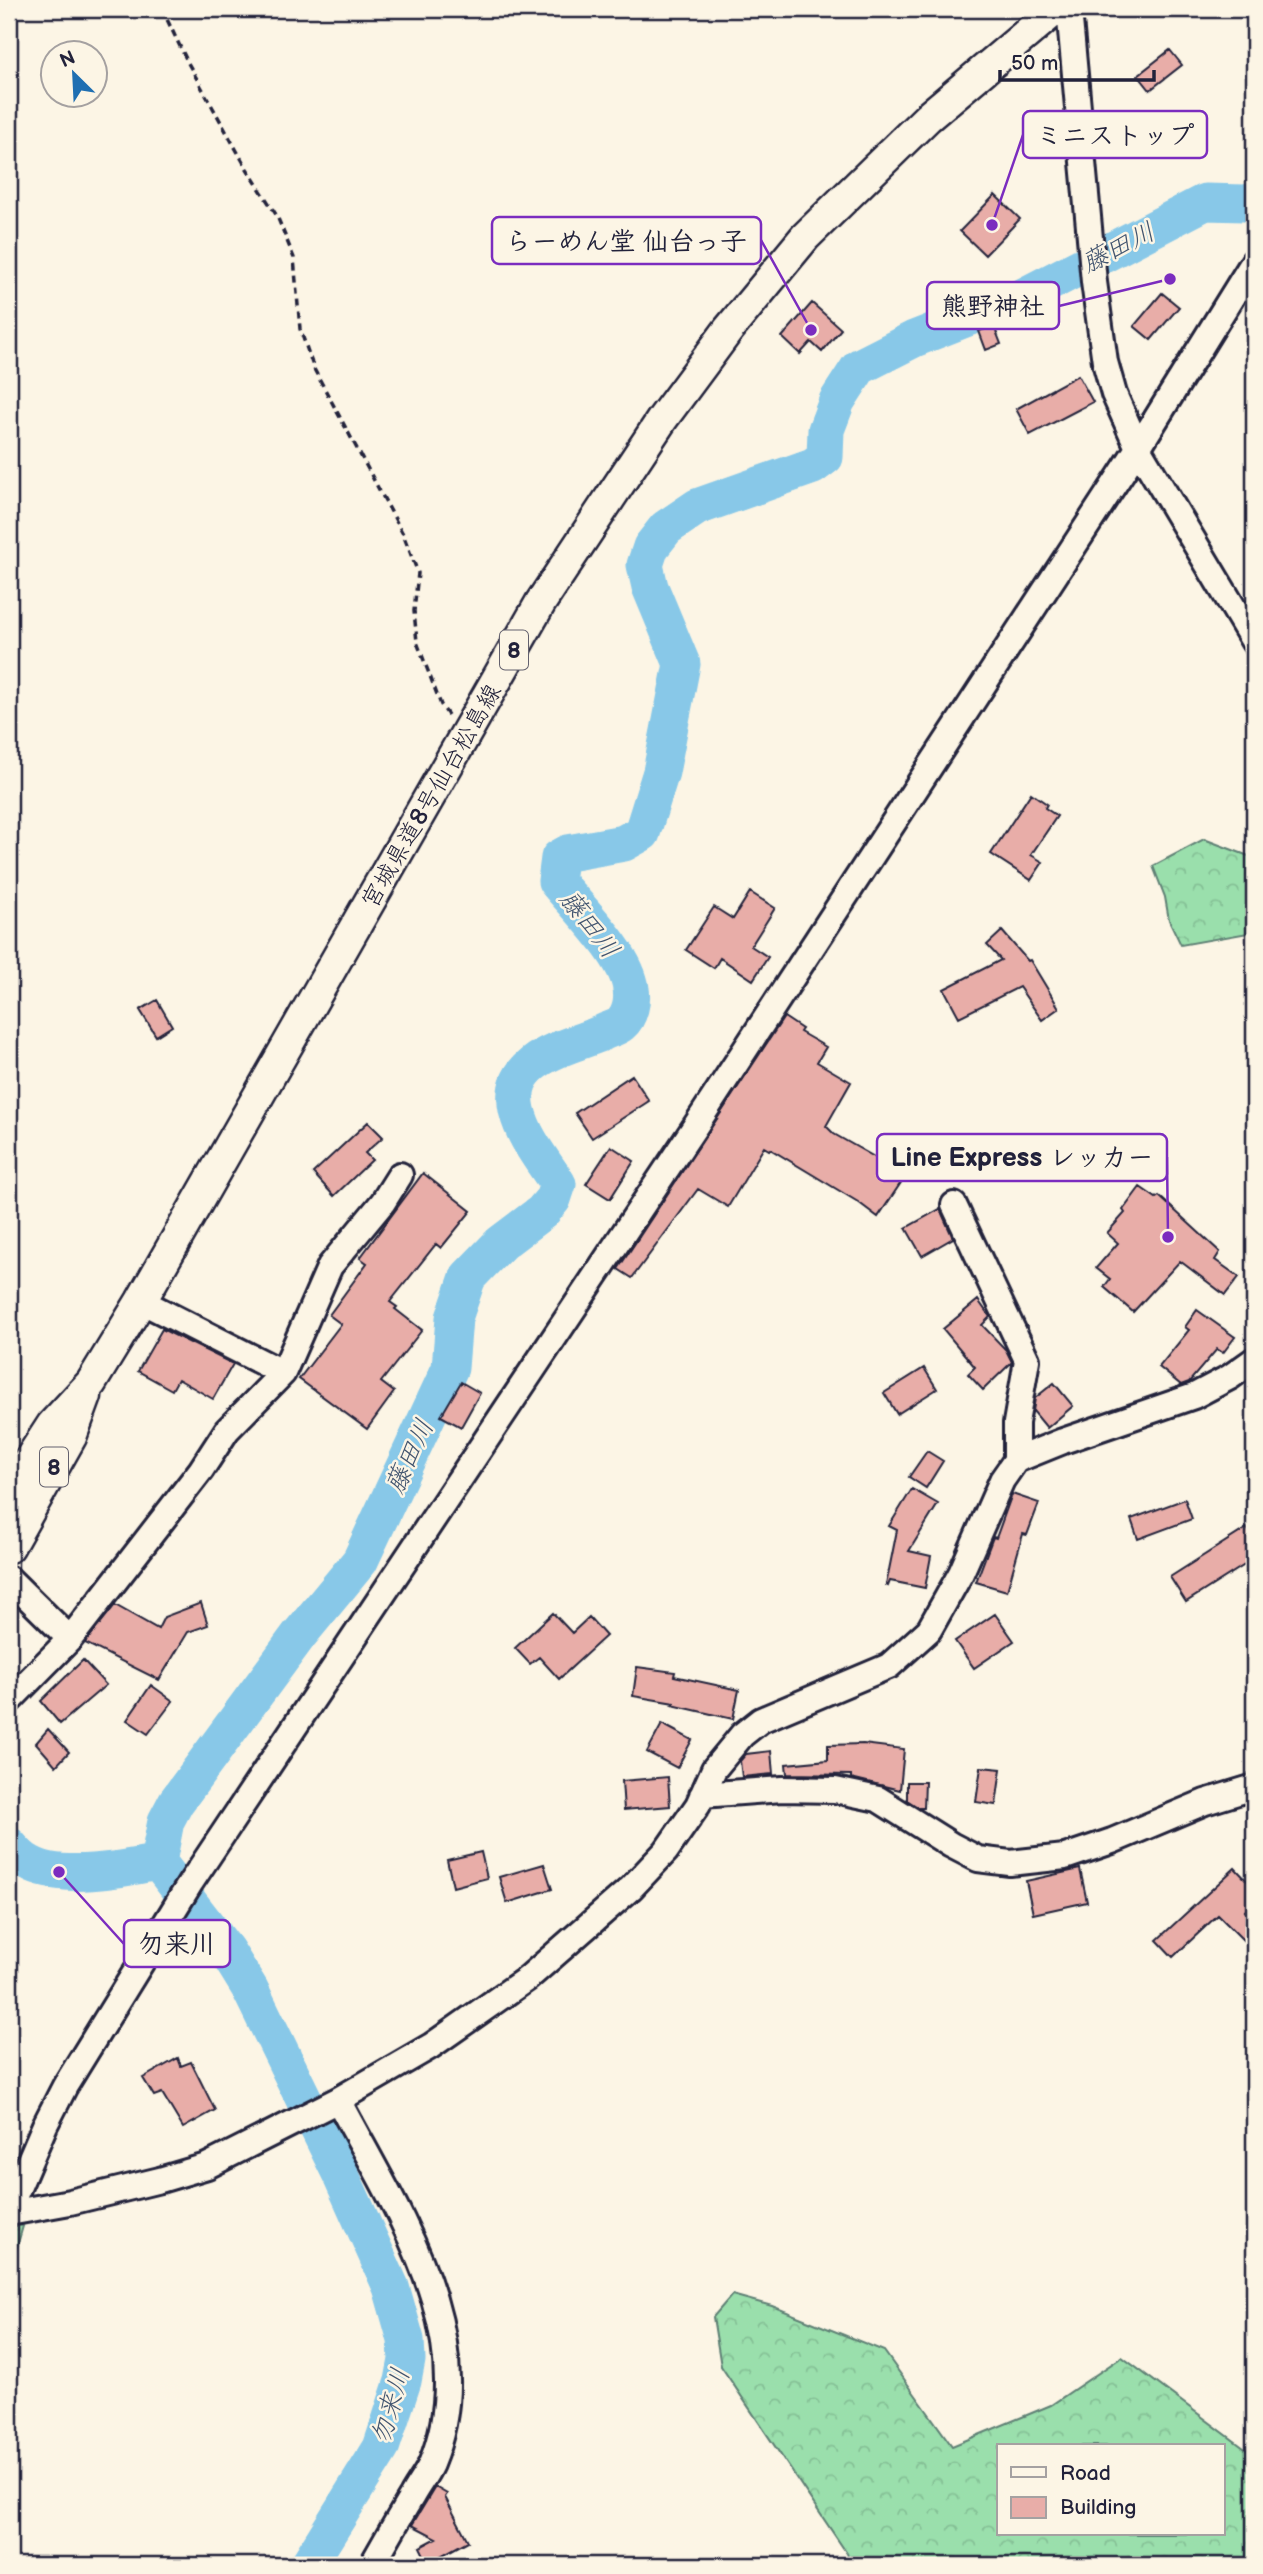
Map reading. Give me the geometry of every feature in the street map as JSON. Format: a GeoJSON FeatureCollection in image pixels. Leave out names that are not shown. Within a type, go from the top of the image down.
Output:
{"type":"FeatureCollection","features":[{"type":"Feature","properties":{"kind":"main road","name":"宮城県道8号仙台松島線"},"geometry":{"type":"LineString","coordinates":[[9,1491],[52,1424],[91,1382],[141,1301],[541,603],[663,418],[729,329],[805,237],[928,117],[1056,9]]}},
{"type":"Feature","properties":{"kind":"main road","name":"宮城県道8号仙台松島線"},"geometry":{"type":"LineString","coordinates":[[9,1547],[71,1437],[91,1382]]}},
{"type":"Feature","properties":{"kind":"street"},"geometry":{"type":"LineString","coordinates":[[1069,9],[1094,282],[1105,362],[1114,394],[1138,448],[1254,642]]}},
{"type":"Feature","properties":{"kind":"street"},"geometry":{"type":"LineString","coordinates":[[9,2211],[45,2125],[65,2086],[191,1882],[696,1125],[1138,448],[1254,261]]}},
{"type":"Feature","properties":{"kind":"street"},"geometry":{"type":"LineString","coordinates":[[9,1701],[70,1639],[149,1541],[201,1470],[226,1430],[283,1373],[330,1266],[383,1202],[400,1175]]}},
{"type":"Feature","properties":{"kind":"street"},"geometry":{"type":"LineString","coordinates":[[954,1205],[1027,1360],[1016,1423],[1016,1460]]}},
{"type":"Feature","properties":{"kind":"street"},"geometry":{"type":"LineString","coordinates":[[141,1301],[283,1373]]}},
{"type":"Feature","properties":{"kind":"street"},"geometry":{"type":"LineString","coordinates":[[9,2211],[69,2202],[160,2180],[207,2165],[338,2100],[431,2046],[528,1978],[631,1888],[666,1851],[702,1795],[714,1769],[742,1735],[761,1720],[889,1666],[929,1630],[961,1573],[1002,1480],[1016,1460],[1194,1396],[1230,1377],[1254,1360]]}},
{"type":"Feature","properties":{"kind":"street"},"geometry":{"type":"LineString","coordinates":[[9,1580],[70,1639]]}},
{"type":"Feature","properties":{"kind":"street"},"geometry":{"type":"LineString","coordinates":[[702,1795],[782,1789],[835,1790],[878,1799],[978,1859],[1010,1863],[1065,1857],[1112,1842],[1205,1802],[1254,1787]]}},
{"type":"Feature","properties":{"kind":"street"},"geometry":{"type":"LineString","coordinates":[[338,2100],[404,2225],[434,2293],[444,2338],[447,2378],[442,2427],[430,2465],[372,2565]]}},
{"type":"Feature","properties":{"kind":"path"},"geometry":{"type":"LineString","coordinates":[[162,9],[188,63],[277,216],[290,248],[294,258],[300,328],[314,369],[403,534],[418,573],[414,611],[416,642],[441,705],[448,715]]}},
{"type":"Feature","properties":{"kind":"green space"},"geometry":{"type":"Polygon","coordinates":[[[1204,839],[1254,858],[1254,932],[1181,945],[1169,920],[1165,897],[1153,866],[1204,839]]]}},
{"type":"Feature","properties":{"kind":"green space"},"geometry":{"type":"Polygon","coordinates":[[[9,2224],[23,2226],[9,2274],[9,2224]]]}},
{"type":"Feature","properties":{"kind":"green space"},"geometry":{"type":"Polygon","coordinates":[[[732,2295],[772,2306],[884,2351],[952,2446],[1051,2405],[1122,2357],[1248,2451],[1254,2441],[1254,2565],[848,2565],[850,2558],[721,2366],[713,2317],[732,2295]]]}},
{"type":"Feature","properties":{"kind":"building"},"geometry":{"type":"Polygon","coordinates":[[[1170,50],[1182,65],[1150,90],[1138,75],[1170,50]]]}},
{"type":"Feature","properties":{"kind":"building"},"geometry":{"type":"Polygon","coordinates":[[[995,195],[1020,219],[985,255],[960,231],[995,195]]]}},
{"type":"Feature","properties":{"kind":"building"},"geometry":{"type":"Polygon","coordinates":[[[1162,293],[1179,307],[1151,340],[1134,326],[1162,293]]]}},
{"type":"Feature","properties":{"kind":"building"},"geometry":{"type":"Polygon","coordinates":[[[812,303],[841,329],[822,352],[811,342],[800,354],[782,337],[812,303]]]}},
{"type":"Feature","properties":{"kind":"building"},"geometry":{"type":"Polygon","coordinates":[[[994,326],[1001,344],[986,350],[979,331],[994,326]]]}},
{"type":"Feature","properties":{"kind":"building"},"geometry":{"type":"Polygon","coordinates":[[[1078,375],[1093,402],[1030,435],[1016,409],[1078,375]]]}},
{"type":"Feature","properties":{"kind":"building"},"geometry":{"type":"Polygon","coordinates":[[[1031,793],[1047,804],[1045,808],[1057,816],[1031,855],[1043,862],[1031,880],[991,854],[1031,793]]]}},
{"type":"Feature","properties":{"kind":"building"},"geometry":{"type":"Polygon","coordinates":[[[750,892],[775,908],[751,946],[768,957],[753,980],[720,958],[714,968],[686,950],[714,907],[733,919],[750,892]]]}},
{"type":"Feature","properties":{"kind":"building"},"geometry":{"type":"Polygon","coordinates":[[[1002,931],[1028,961],[1030,960],[1059,1008],[1042,1020],[1019,987],[959,1017],[944,989],[1001,960],[987,945],[1002,931]]]}},
{"type":"Feature","properties":{"kind":"building"},"geometry":{"type":"Polygon","coordinates":[[[157,1000],[172,1026],[156,1036],[140,1010],[157,1000]]]}},
{"type":"Feature","properties":{"kind":"building"},"geometry":{"type":"Polygon","coordinates":[[[784,1017],[802,1029],[800,1032],[826,1047],[817,1062],[851,1082],[826,1126],[834,1134],[906,1175],[878,1217],[858,1202],[764,1147],[728,1207],[698,1189],[632,1278],[618,1269],[784,1017]]]}},
{"type":"Feature","properties":{"kind":"building"},"geometry":{"type":"Polygon","coordinates":[[[632,1075],[649,1101],[592,1138],[575,1113],[632,1075]]]}},
{"type":"Feature","properties":{"kind":"building"},"geometry":{"type":"Polygon","coordinates":[[[368,1122],[383,1137],[365,1153],[372,1160],[334,1196],[313,1173],[368,1122]]]}},
{"type":"Feature","properties":{"kind":"building"},"geometry":{"type":"Polygon","coordinates":[[[611,1146],[634,1161],[610,1199],[586,1184],[611,1146]]]}},
{"type":"Feature","properties":{"kind":"building"},"geometry":{"type":"Polygon","coordinates":[[[423,1173],[471,1211],[441,1248],[436,1244],[390,1302],[422,1330],[381,1382],[394,1392],[367,1429],[299,1379],[341,1324],[329,1315],[367,1263],[360,1258],[423,1173]]]}},
{"type":"Feature","properties":{"kind":"building"},"geometry":{"type":"Polygon","coordinates":[[[1140,1187],[1156,1198],[1159,1196],[1220,1252],[1215,1260],[1239,1277],[1225,1295],[1180,1261],[1133,1312],[1104,1287],[1110,1279],[1096,1268],[1118,1243],[1107,1233],[1125,1213],[1123,1210],[1140,1187]]]}},
{"type":"Feature","properties":{"kind":"building"},"geometry":{"type":"Polygon","coordinates":[[[940,1209],[953,1238],[922,1256],[906,1228],[940,1209]]]}},
{"type":"Feature","properties":{"kind":"building"},"geometry":{"type":"Polygon","coordinates":[[[978,1300],[990,1317],[982,1325],[1006,1350],[1012,1362],[983,1390],[968,1374],[975,1367],[943,1329],[978,1300]]]}},
{"type":"Feature","properties":{"kind":"building"},"geometry":{"type":"Polygon","coordinates":[[[1197,1310],[1235,1337],[1223,1353],[1217,1349],[1189,1382],[1181,1385],[1159,1367],[1189,1330],[1185,1327],[1197,1310]]]}},
{"type":"Feature","properties":{"kind":"building"},"geometry":{"type":"Polygon","coordinates":[[[162,1329],[233,1364],[213,1399],[178,1379],[172,1390],[138,1371],[162,1329]]]}},
{"type":"Feature","properties":{"kind":"building"},"geometry":{"type":"Polygon","coordinates":[[[924,1368],[937,1389],[897,1414],[884,1393],[924,1368]]]}},
{"type":"Feature","properties":{"kind":"building"},"geometry":{"type":"Polygon","coordinates":[[[461,1382],[480,1393],[461,1427],[441,1416],[461,1382]]]}},
{"type":"Feature","properties":{"kind":"building"},"geometry":{"type":"Polygon","coordinates":[[[1054,1383],[1073,1406],[1047,1428],[1033,1411],[1035,1398],[1054,1383]]]}},
{"type":"Feature","properties":{"kind":"building"},"geometry":{"type":"Polygon","coordinates":[[[927,1451],[943,1461],[926,1488],[909,1477],[927,1451]]]}},
{"type":"Feature","properties":{"kind":"building"},"geometry":{"type":"Polygon","coordinates":[[[912,1489],[938,1504],[909,1551],[931,1556],[925,1588],[890,1581],[888,1586],[886,1585],[897,1530],[889,1526],[912,1489]]]}},
{"type":"Feature","properties":{"kind":"building"},"geometry":{"type":"Polygon","coordinates":[[[1012,1494],[1039,1503],[1027,1535],[1023,1534],[1007,1591],[976,1582],[1012,1494]]]}},
{"type":"Feature","properties":{"kind":"building"},"geometry":{"type":"Polygon","coordinates":[[[1185,1499],[1192,1519],[1138,1539],[1131,1519],[1185,1499]]]}},
{"type":"Feature","properties":{"kind":"building"},"geometry":{"type":"Polygon","coordinates":[[[1247,1528],[1254,1540],[1254,1559],[1186,1602],[1170,1577],[1247,1528]]]}},
{"type":"Feature","properties":{"kind":"building"},"geometry":{"type":"Polygon","coordinates":[[[201,1603],[208,1625],[188,1632],[159,1680],[85,1643],[115,1605],[158,1629],[164,1617],[201,1603]]]}},
{"type":"Feature","properties":{"kind":"building"},"geometry":{"type":"Polygon","coordinates":[[[553,1613],[572,1633],[589,1617],[606,1636],[559,1679],[539,1657],[530,1664],[515,1648],[553,1613]]]}},
{"type":"Feature","properties":{"kind":"building"},"geometry":{"type":"Polygon","coordinates":[[[995,1614],[1014,1641],[974,1668],[955,1641],[995,1614]]]}},
{"type":"Feature","properties":{"kind":"building"},"geometry":{"type":"Polygon","coordinates":[[[83,1660],[106,1685],[60,1724],[41,1701],[83,1660]]]}},
{"type":"Feature","properties":{"kind":"building"},"geometry":{"type":"Polygon","coordinates":[[[637,1667],[675,1672],[674,1676],[739,1690],[733,1719],[672,1705],[674,1703],[633,1696],[637,1667]]]}},
{"type":"Feature","properties":{"kind":"building"},"geometry":{"type":"Polygon","coordinates":[[[151,1685],[173,1701],[148,1734],[127,1720],[151,1685]]]}},
{"type":"Feature","properties":{"kind":"building"},"geometry":{"type":"Polygon","coordinates":[[[662,1724],[692,1740],[677,1768],[647,1752],[662,1724]]]}},
{"type":"Feature","properties":{"kind":"building"},"geometry":{"type":"Polygon","coordinates":[[[48,1729],[69,1752],[56,1766],[36,1743],[48,1729]]]}},
{"type":"Feature","properties":{"kind":"building"},"geometry":{"type":"Polygon","coordinates":[[[863,1744],[904,1749],[900,1790],[851,1778],[851,1775],[787,1774],[786,1764],[828,1760],[828,1745],[863,1744]]]}},
{"type":"Feature","properties":{"kind":"building"},"geometry":{"type":"Polygon","coordinates":[[[771,1751],[773,1774],[742,1777],[740,1761],[746,1754],[771,1751]]]}},
{"type":"Feature","properties":{"kind":"building"},"geometry":{"type":"Polygon","coordinates":[[[981,1767],[1001,1769],[996,1805],[976,1802],[981,1767]]]}},
{"type":"Feature","properties":{"kind":"building"},"geometry":{"type":"Polygon","coordinates":[[[668,1777],[670,1806],[624,1810],[622,1781],[668,1777]]]}},
{"type":"Feature","properties":{"kind":"building"},"geometry":{"type":"Polygon","coordinates":[[[907,1782],[925,1782],[924,1808],[919,1808],[907,1800],[907,1782]]]}},
{"type":"Feature","properties":{"kind":"building"},"geometry":{"type":"Polygon","coordinates":[[[481,1852],[487,1878],[453,1887],[447,1860],[481,1852]]]}},
{"type":"Feature","properties":{"kind":"building"},"geometry":{"type":"Polygon","coordinates":[[[544,1864],[552,1889],[507,1903],[499,1877],[544,1864]]]}},
{"type":"Feature","properties":{"kind":"building"},"geometry":{"type":"Polygon","coordinates":[[[1235,1868],[1254,1888],[1254,1902],[1245,1911],[1254,1920],[1254,1931],[1244,1941],[1218,1915],[1173,1957],[1157,1940],[1235,1868]]]}},
{"type":"Feature","properties":{"kind":"building"},"geometry":{"type":"Polygon","coordinates":[[[1080,1869],[1087,1902],[1033,1914],[1026,1881],[1080,1869]]]}},
{"type":"Feature","properties":{"kind":"building"},"geometry":{"type":"Polygon","coordinates":[[[178,2058],[181,2066],[191,2062],[215,2110],[183,2128],[162,2093],[154,2096],[143,2078],[178,2058]]]}},
{"type":"Feature","properties":{"kind":"building"},"geometry":{"type":"Polygon","coordinates":[[[435,2487],[447,2494],[445,2497],[468,2541],[428,2563],[420,2547],[437,2538],[412,2525],[435,2487]]]}},
{"type":"Feature","properties":{"kind":"waterway","name":"藤田川"},"geometry":{"type":"LineString","coordinates":[[158,1862],[166,1821],[176,1802],[299,1635],[360,1561],[450,1368],[454,1318],[468,1277],[501,1243],[542,1212],[553,1199],[558,1184],[529,1139],[517,1110],[516,1092],[521,1078],[542,1058],[617,1027],[629,1013],[631,989],[621,962],[600,932],[556,881],[559,858],[568,853],[624,843],[642,833],[661,772],[682,664],[650,587],[645,565],[651,547],[666,528],[697,507],[813,466],[825,457],[826,430],[837,401],[859,367],[914,339],[1024,296],[1205,202],[1254,201]]}},
{"type":"Feature","properties":{"kind":"waterway","name":"勿来川"},"geometry":{"type":"LineString","coordinates":[[9,1845],[29,1863],[57,1871],[92,1872],[158,1862]]}},
{"type":"Feature","properties":{"kind":"waterway","name":"勿来川"},"geometry":{"type":"LineString","coordinates":[[158,1862],[226,1950],[250,1989],[340,2173],[391,2287],[406,2340],[407,2360],[403,2381],[381,2448],[308,2565]]}},
{"type":"Feature","properties":{"kind":"place","name":"ミニストップ"},"geometry":{"type":"Point","coordinates":[992,225]}},
{"type":"Feature","properties":{"kind":"place","name":"熊野神社"},"geometry":{"type":"Point","coordinates":[1170,279]}},
{"type":"Feature","properties":{"kind":"place","name":"らーめん堂 仙台っ子"},"geometry":{"type":"Point","coordinates":[811,330]}},
{"type":"Feature","properties":{"kind":"place","name":"Line Express レッカー"},"geometry":{"type":"Point","coordinates":[1168,1237]}},
{"type":"Feature","properties":{"kind":"place","name":"勿来川"},"geometry":{"type":"Point","coordinates":[59,1872]}}]}
